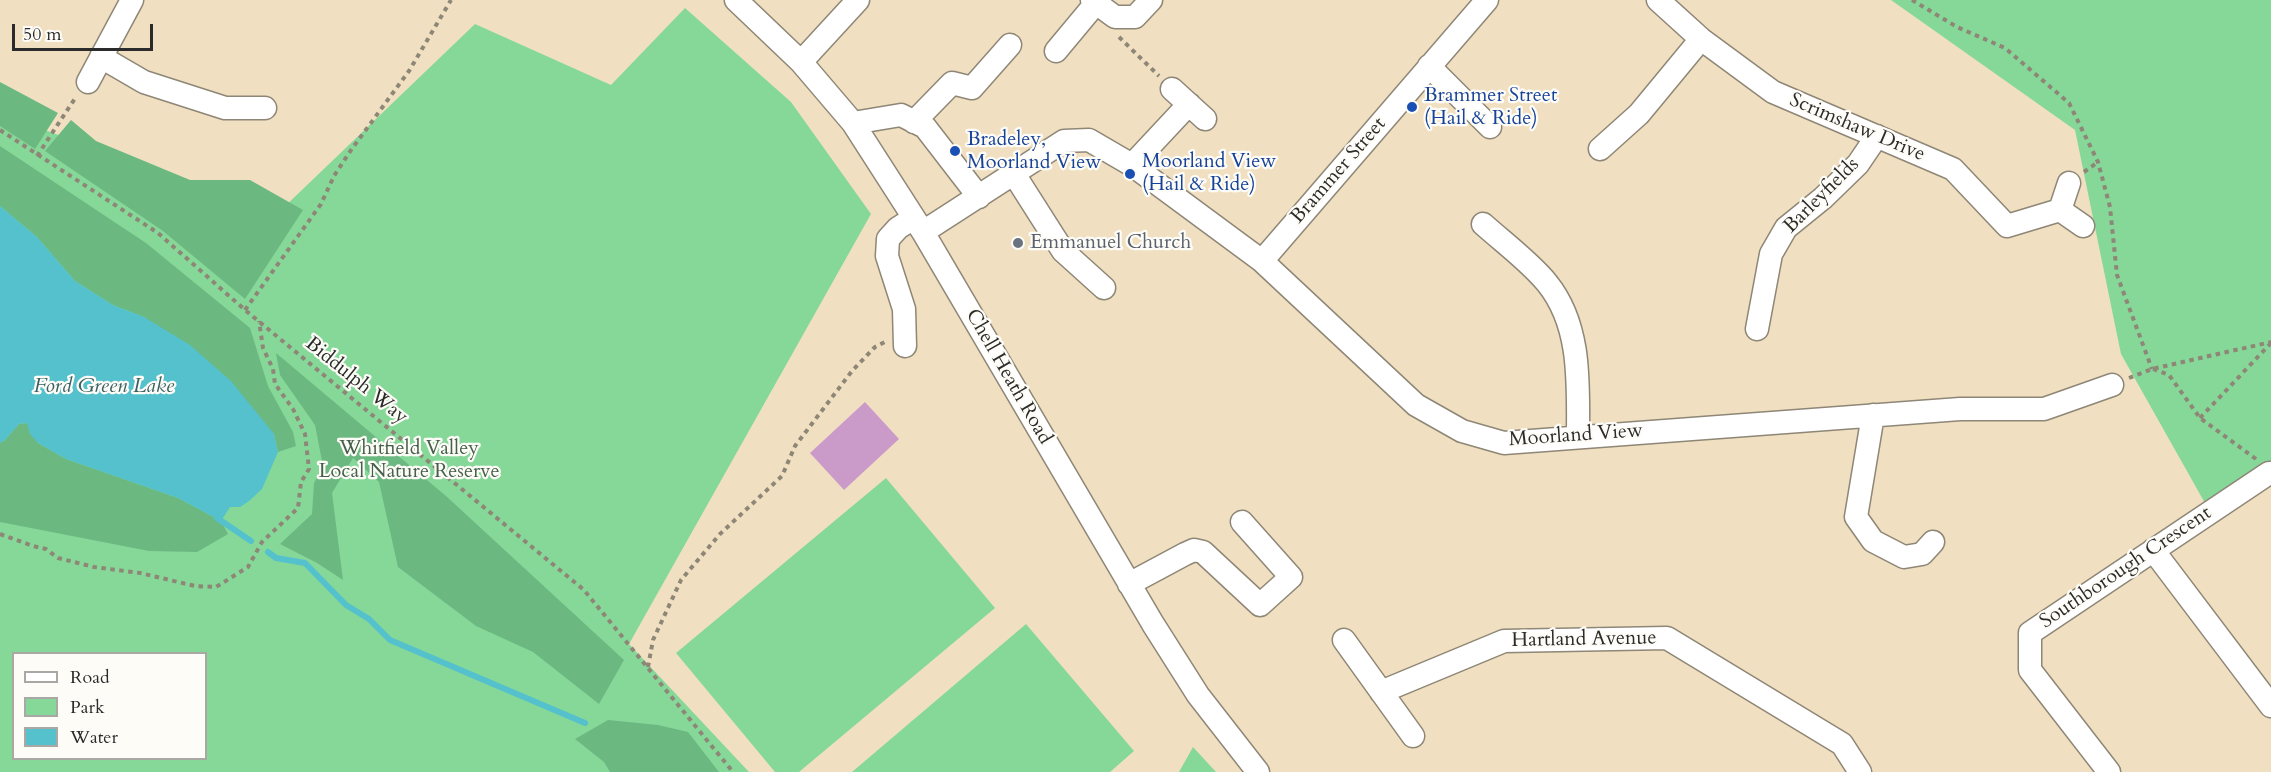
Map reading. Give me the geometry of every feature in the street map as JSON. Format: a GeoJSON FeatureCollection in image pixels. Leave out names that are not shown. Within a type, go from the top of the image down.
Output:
{"type":"FeatureCollection","features":[{"type":"Feature","properties":{"kind":"street"},"geometry":{"type":"LineString","coordinates":[[88,82],[132,0]]}},
{"type":"Feature","properties":{"kind":"street","name":"Chell Heath Road"},"geometry":{"type":"LineString","coordinates":[[736,0],[801,62],[853,123],[918,225],[1129,584],[1198,695],[1258,772]]}},
{"type":"Feature","properties":{"kind":"street"},"geometry":{"type":"LineString","coordinates":[[801,62],[858,0]]}},
{"type":"Feature","properties":{"kind":"street"},"geometry":{"type":"LineString","coordinates":[[1056,51],[1079,24],[1094,1],[1115,17],[1135,17],[1151,0]]}},
{"type":"Feature","properties":{"kind":"street","name":"Brammer Street"},"geometry":{"type":"LineString","coordinates":[[1262,261],[1487,0]]}},
{"type":"Feature","properties":{"kind":"street","name":"Scrimshaw Drive"},"geometry":{"type":"LineString","coordinates":[[1658,0],[1701,39],[1773,92],[1953,169],[2007,226],[2060,210]]}},
{"type":"Feature","properties":{"kind":"street"},"geometry":{"type":"LineString","coordinates":[[1600,149],[1639,114],[1701,39]]}},
{"type":"Feature","properties":{"kind":"street"},"geometry":{"type":"LineString","coordinates":[[914,122],[952,83],[972,88],[1010,45]]}},
{"type":"Feature","properties":{"kind":"street"},"geometry":{"type":"LineString","coordinates":[[102,57],[144,82],[225,108],[265,108]]}},
{"type":"Feature","properties":{"kind":"street"},"geometry":{"type":"LineString","coordinates":[[1429,66],[1490,127]]}},
{"type":"Feature","properties":{"kind":"street"},"geometry":{"type":"LineString","coordinates":[[1172,89],[1205,120]]}},
{"type":"Feature","properties":{"kind":"street"},"geometry":{"type":"LineString","coordinates":[[1132,165],[1189,104]]}},
{"type":"Feature","properties":{"kind":"street"},"geometry":{"type":"LineString","coordinates":[[853,123],[901,115],[925,127],[979,197]]}},
{"type":"Feature","properties":{"kind":"street","name":"Barleyfields"},"geometry":{"type":"LineString","coordinates":[[1757,329],[1771,254],[1786,228],[1823,198],[1858,164],[1877,135]]}},
{"type":"Feature","properties":{"kind":"street","name":"Moorland View"},"geometry":{"type":"LineString","coordinates":[[904,339],[904,309],[887,256],[888,239],[898,228],[918,225],[979,197],[1064,141],[1089,140],[1132,165],[1262,261],[1416,405],[1462,431],[1504,443],[1960,409],[2043,409],[2112,385]]}},
{"type":"Feature","properties":{"kind":"street"},"geometry":{"type":"LineString","coordinates":[[1014,174],[1063,251],[1104,288]]}},
{"type":"Feature","properties":{"kind":"street"},"geometry":{"type":"LineString","coordinates":[[2069,183],[2060,210],[2083,226]]}},
{"type":"Feature","properties":{"kind":"street"},"geometry":{"type":"LineString","coordinates":[[1483,224],[1547,283],[1568,320],[1578,369],[1578,437]]}},
{"type":"Feature","properties":{"kind":"street"},"geometry":{"type":"LineString","coordinates":[[1874,415],[1856,517],[1874,542],[1904,557],[1923,554],[1933,542]]}},
{"type":"Feature","properties":{"kind":"street","name":"Southborough Crescent"},"geometry":{"type":"LineString","coordinates":[[2109,772],[2030,670],[2030,633],[2270,473]]}},
{"type":"Feature","properties":{"kind":"street"},"geometry":{"type":"LineString","coordinates":[[1129,584],[1194,550],[1203,552],[1260,605],[1291,577],[1242,522]]}},
{"type":"Feature","properties":{"kind":"street"},"geometry":{"type":"LineString","coordinates":[[2153,550],[2271,706]]}},
{"type":"Feature","properties":{"kind":"street","name":"Hartland Avenue"},"geometry":{"type":"LineString","coordinates":[[1381,692],[1504,641],[1666,638],[1842,744],[1860,772]]}},
{"type":"Feature","properties":{"kind":"street"},"geometry":{"type":"LineString","coordinates":[[1344,640],[1413,736]]}},
{"type":"Feature","properties":{"kind":"path"},"geometry":{"type":"LineString","coordinates":[[245,310],[321,204],[334,176],[351,150],[410,71],[451,0]]}},
{"type":"Feature","properties":{"kind":"path"},"geometry":{"type":"LineString","coordinates":[[1912,0],[1957,27],[2005,48],[2069,103],[2098,162],[2110,207],[2117,275],[2152,369]]}},
{"type":"Feature","properties":{"kind":"path"},"geometry":{"type":"LineString","coordinates":[[1115,17],[1114,33],[1172,89]]}},
{"type":"Feature","properties":{"kind":"path"},"geometry":{"type":"LineString","coordinates":[[37,156],[88,82]]}},
{"type":"Feature","properties":{"kind":"path","name":"Biddulph Way"},"geometry":{"type":"LineString","coordinates":[[0,130],[158,233],[245,310],[584,590],[733,772]]}},
{"type":"Feature","properties":{"kind":"path"},"geometry":{"type":"LineString","coordinates":[[0,534],[46,549],[58,558],[195,586],[216,587],[248,567],[262,542],[298,508],[302,482],[309,469],[305,434],[293,409],[274,384],[273,369],[263,348],[259,321]]}},
{"type":"Feature","properties":{"kind":"path"},"geometry":{"type":"LineString","coordinates":[[648,668],[653,640],[666,609],[681,580],[695,562],[720,534],[782,476],[795,446],[852,371],[875,347],[904,339]]}},
{"type":"Feature","properties":{"kind":"path"},"geometry":{"type":"LineString","coordinates":[[2152,369],[2271,343]]}},
{"type":"Feature","properties":{"kind":"path"},"geometry":{"type":"LineString","coordinates":[[2200,418],[2271,343]]}},
{"type":"Feature","properties":{"kind":"path"},"geometry":{"type":"LineString","coordinates":[[2152,369],[2169,375],[2200,418],[2249,453],[2270,473]]}},
{"type":"Feature","properties":{"kind":"green space"},"geometry":{"type":"Polygon","coordinates":[[[1891,0],[2271,0],[2271,469],[2210,512],[2121,354],[2075,130],[1891,0]]]}},
{"type":"Feature","properties":{"kind":"green space","name":"Whitfield Valley Local Nature Reserve"},"geometry":{"type":"Polygon","coordinates":[[[685,8],[791,102],[871,214],[629,644],[749,772],[0,772],[0,109],[50,132],[280,211],[475,24],[611,85],[685,8]]]}},
{"type":"Feature","properties":{"kind":"green space"},"geometry":{"type":"Polygon","coordinates":[[[0,82],[58,113],[35,149],[0,126],[0,82]]]}},
{"type":"Feature","properties":{"kind":"green space"},"geometry":{"type":"Polygon","coordinates":[[[71,120],[96,141],[190,180],[250,180],[303,210],[245,299],[163,231],[45,151],[71,120]]]}},
{"type":"Feature","properties":{"kind":"green space"},"geometry":{"type":"Polygon","coordinates":[[[0,146],[146,243],[250,328],[268,386],[293,432],[296,446],[278,452],[274,434],[144,317],[113,305],[75,281],[37,237],[0,206],[0,146]]]}},
{"type":"Feature","properties":{"kind":"green space"},"geometry":{"type":"Polygon","coordinates":[[[276,353],[446,496],[624,660],[599,704],[533,652],[476,626],[398,567],[379,482],[353,458],[332,493],[343,580],[317,563],[280,544],[312,514],[314,483],[323,466],[315,425],[280,375],[276,353]]]}},
{"type":"Feature","properties":{"kind":"green space"},"geometry":{"type":"Polygon","coordinates":[[[27,423],[38,443],[66,459],[178,498],[221,521],[228,534],[197,552],[149,551],[0,522],[0,443],[19,424],[27,423]]]}},
{"type":"Feature","properties":{"kind":"green space"},"geometry":{"type":"Polygon","coordinates":[[[886,478],[995,608],[799,772],[775,772],[676,653],[886,478]]]}},
{"type":"Feature","properties":{"kind":"green space"},"geometry":{"type":"Polygon","coordinates":[[[1026,624],[1134,751],[1110,772],[852,772],[1026,624]]]}},
{"type":"Feature","properties":{"kind":"green space"},"geometry":{"type":"Polygon","coordinates":[[[608,720],[658,725],[688,732],[719,772],[610,772],[604,762],[575,739],[608,720]]]}},
{"type":"Feature","properties":{"kind":"green space"},"geometry":{"type":"Polygon","coordinates":[[[1193,747],[1216,772],[1179,772],[1193,747]]]}},
{"type":"Feature","properties":{"kind":"water","name":"Ford Green Lake"},"geometry":{"type":"Polygon","coordinates":[[[0,206],[37,237],[75,281],[113,305],[144,317],[190,345],[231,381],[274,434],[278,452],[262,489],[249,501],[240,507],[230,507],[221,521],[178,498],[66,459],[38,443],[30,434],[27,423],[19,424],[0,443],[0,206]]]}},
{"type":"Feature","properties":{"kind":"building"},"geometry":{"type":"Polygon","coordinates":[[[865,402],[899,439],[844,490],[810,453],[865,402]]]}},
{"type":"Feature","properties":{"kind":"waterway"},"geometry":{"type":"LineString","coordinates":[[217,518],[251,541]]}},
{"type":"Feature","properties":{"kind":"waterway"},"geometry":{"type":"LineString","coordinates":[[268,552],[276,558],[305,563],[346,605],[369,619],[390,640],[585,723]]}},
{"type":"Feature","properties":{"kind":"place","name":"Brammer Street (Hail & Ride)"},"geometry":{"type":"Point","coordinates":[1412,107]}},
{"type":"Feature","properties":{"kind":"place","name":"Bradeley, Moorland View"},"geometry":{"type":"Point","coordinates":[955,151]}},
{"type":"Feature","properties":{"kind":"place","name":"Moorland View (Hail & Ride)"},"geometry":{"type":"Point","coordinates":[1130,174]}},
{"type":"Feature","properties":{"kind":"place","name":"Emmanuel Church"},"geometry":{"type":"Point","coordinates":[1018,243]}}]}
